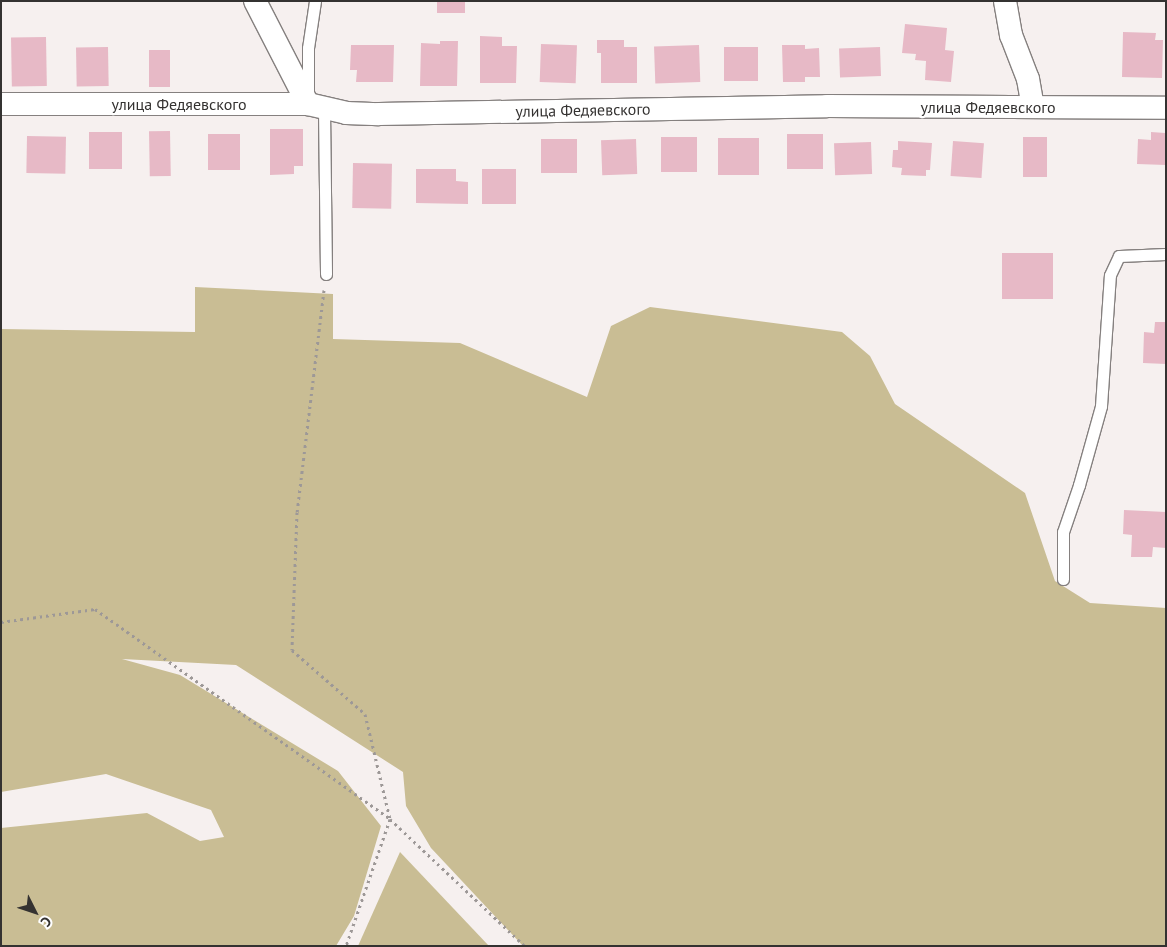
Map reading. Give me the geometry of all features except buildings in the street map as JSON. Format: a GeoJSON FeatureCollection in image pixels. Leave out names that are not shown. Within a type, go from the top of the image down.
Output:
{"type":"FeatureCollection","features":[{"type":"Feature","properties":{"kind":"street"},"geometry":{"type":"LineString","coordinates":[[255,1],[316,106]]}},
{"type":"Feature","properties":{"kind":"street"},"geometry":{"type":"LineString","coordinates":[[1005,1],[1011,36],[1028,79],[1033,107]]}},
{"type":"Feature","properties":{"kind":"street","name":"улица Федяевского"},"geometry":{"type":"LineString","coordinates":[[1,104],[316,106],[346,113],[379,114],[827,106],[1166,108]]}},
{"type":"Feature","properties":{"kind":"lane"},"geometry":{"type":"LineString","coordinates":[[315,1],[308,48],[316,106],[326,274]]}},
{"type":"Feature","properties":{"kind":"lane"},"geometry":{"type":"LineString","coordinates":[[1064,579],[1063,532],[1079,485],[1101,406],[1110,275],[1120,256],[1166,254]]}},
{"type":"Feature","properties":{"kind":"path"},"geometry":{"type":"LineString","coordinates":[[326,274],[297,512],[292,650],[365,714],[390,820],[346,946]]}},
{"type":"Feature","properties":{"kind":"path"},"geometry":{"type":"LineString","coordinates":[[1,622],[95,609],[390,820],[525,946]]}},
{"type":"Feature","properties":{"kind":"shaded area"},"geometry":{"type":"Polygon","coordinates":[[[195,287],[333,294],[333,339],[460,343],[587,397],[611,326],[650,307],[842,332],[870,356],[895,404],[1025,493],[1055,581],[1090,603],[1166,608],[1166,946],[523,946],[431,848],[406,806],[403,772],[236,665],[122,659],[180,675],[338,771],[381,826],[354,916],[336,946],[1,946],[1,828],[147,813],[200,841],[224,837],[211,810],[106,774],[1,792],[1,329],[195,332],[195,287]]]}},
{"type":"Feature","properties":{"kind":"shaded area"},"geometry":{"type":"Polygon","coordinates":[[[400,852],[489,946],[358,946],[400,852]]]}}]}
